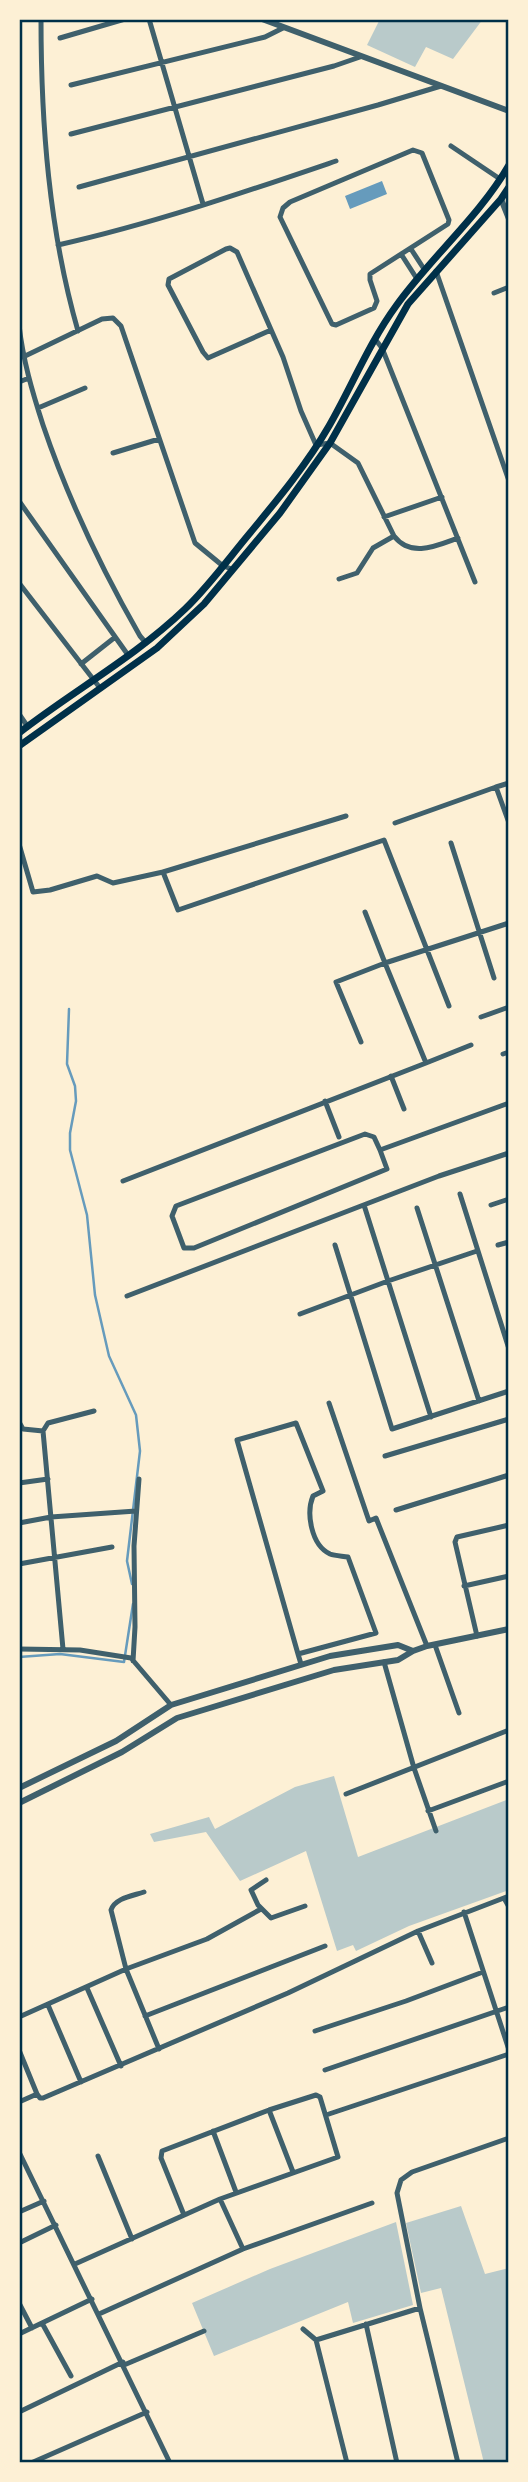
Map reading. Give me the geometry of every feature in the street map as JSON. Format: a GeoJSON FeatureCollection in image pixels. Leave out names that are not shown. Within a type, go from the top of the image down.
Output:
{"type":"FeatureCollection","features":[{"type":"Feature","properties":{"kind":"main road"},"geometry":{"type":"LineString","coordinates":[[19,733],[146,643],[186,608],[223,566],[273,505],[328,427],[374,339],[424,269],[509,165]]}},
{"type":"Feature","properties":{"kind":"main road"},"geometry":{"type":"LineString","coordinates":[[19,746],[158,648],[185,623],[280,513],[330,443],[408,304],[509,187]]}},
{"type":"Feature","properties":{"kind":"street"},"geometry":{"type":"LineString","coordinates":[[41,19],[45,146],[58,246],[78,331]]}},
{"type":"Feature","properties":{"kind":"street"},"geometry":{"type":"LineString","coordinates":[[60,38],[125,19]]}},
{"type":"Feature","properties":{"kind":"street"},"geometry":{"type":"LineString","coordinates":[[149,19],[203,204]]}},
{"type":"Feature","properties":{"kind":"street"},"geometry":{"type":"LineString","coordinates":[[262,19],[509,110]]}},
{"type":"Feature","properties":{"kind":"street"},"geometry":{"type":"LineString","coordinates":[[71,85],[265,37],[283,28]]}},
{"type":"Feature","properties":{"kind":"street"},"geometry":{"type":"LineString","coordinates":[[71,134],[360,57]]}},
{"type":"Feature","properties":{"kind":"street"},"geometry":{"type":"LineString","coordinates":[[79,187],[378,106],[441,86]]}},
{"type":"Feature","properties":{"kind":"street"},"geometry":{"type":"LineString","coordinates":[[451,146],[500,179]]}},
{"type":"Feature","properties":{"kind":"street"},"geometry":{"type":"LineString","coordinates":[[418,150],[424,156],[449,220],[445,227],[401,254],[370,274],[377,301],[374,308],[332,324],[280,217],[283,208],[290,202],[418,150]]}},
{"type":"Feature","properties":{"kind":"street"},"geometry":{"type":"LineString","coordinates":[[58,246],[203,204],[336,161]]}},
{"type":"Feature","properties":{"kind":"street"},"geometry":{"type":"LineString","coordinates":[[501,199],[509,219]]}},
{"type":"Feature","properties":{"kind":"street"},"geometry":{"type":"LineString","coordinates":[[271,330],[208,358],[168,285],[169,279],[226,249],[234,249],[239,254],[284,356],[301,411],[316,444],[330,443],[358,463],[394,536],[403,546],[419,549],[458,538]]}},
{"type":"Feature","properties":{"kind":"street"},"geometry":{"type":"LineString","coordinates":[[411,249],[424,269]]}},
{"type":"Feature","properties":{"kind":"street"},"geometry":{"type":"LineString","coordinates":[[401,254],[417,279]]}},
{"type":"Feature","properties":{"kind":"street"},"geometry":{"type":"LineString","coordinates":[[436,271],[509,481]]}},
{"type":"Feature","properties":{"kind":"street"},"geometry":{"type":"LineString","coordinates":[[494,293],[509,287]]}},
{"type":"Feature","properties":{"kind":"street"},"geometry":{"type":"LineString","coordinates":[[23,357],[108,317],[121,326],[195,543],[223,566],[232,569]]}},
{"type":"Feature","properties":{"kind":"street"},"geometry":{"type":"LineString","coordinates":[[19,325],[29,378],[67,491],[102,570],[139,636],[146,643]]}},
{"type":"Feature","properties":{"kind":"street"},"geometry":{"type":"LineString","coordinates":[[374,339],[382,348],[475,582]]}},
{"type":"Feature","properties":{"kind":"street"},"geometry":{"type":"LineString","coordinates":[[19,382],[29,378]]}},
{"type":"Feature","properties":{"kind":"street"},"geometry":{"type":"LineString","coordinates":[[38,408],[85,388]]}},
{"type":"Feature","properties":{"kind":"street"},"geometry":{"type":"LineString","coordinates":[[113,453],[159,439]]}},
{"type":"Feature","properties":{"kind":"street"},"geometry":{"type":"LineString","coordinates":[[384,517],[442,497]]}},
{"type":"Feature","properties":{"kind":"street"},"geometry":{"type":"LineString","coordinates":[[19,501],[128,655]]}},
{"type":"Feature","properties":{"kind":"street"},"geometry":{"type":"LineString","coordinates":[[339,579],[357,573],[373,548],[394,536]]}},
{"type":"Feature","properties":{"kind":"street"},"geometry":{"type":"LineString","coordinates":[[19,583],[100,688]]}},
{"type":"Feature","properties":{"kind":"street"},"geometry":{"type":"LineString","coordinates":[[81,664],[114,638]]}},
{"type":"Feature","properties":{"kind":"street"},"geometry":{"type":"LineString","coordinates":[[19,715],[28,727]]}},
{"type":"Feature","properties":{"kind":"street"},"geometry":{"type":"LineString","coordinates":[[395,823],[509,783]]}},
{"type":"Feature","properties":{"kind":"street"},"geometry":{"type":"LineString","coordinates":[[496,787],[509,823]]}},
{"type":"Feature","properties":{"kind":"street"},"geometry":{"type":"LineString","coordinates":[[19,844],[33,892],[50,890],[97,876],[113,883],[163,872],[346,816]]}},
{"type":"Feature","properties":{"kind":"street"},"geometry":{"type":"LineString","coordinates":[[163,872],[178,910],[384,840],[449,1006]]}},
{"type":"Feature","properties":{"kind":"street"},"geometry":{"type":"LineString","coordinates":[[451,843],[494,978]]}},
{"type":"Feature","properties":{"kind":"street"},"geometry":{"type":"LineString","coordinates":[[365,912],[426,1063]]}},
{"type":"Feature","properties":{"kind":"street"},"geometry":{"type":"LineString","coordinates":[[361,1042],[336,982],[385,963],[509,923]]}},
{"type":"Feature","properties":{"kind":"street"},"geometry":{"type":"LineString","coordinates":[[481,1017],[509,1007]]}},
{"type":"Feature","properties":{"kind":"street"},"geometry":{"type":"LineString","coordinates":[[123,1181],[471,1045]]}},
{"type":"Feature","properties":{"kind":"street"},"geometry":{"type":"LineString","coordinates":[[391,1076],[404,1109]]}},
{"type":"Feature","properties":{"kind":"street"},"geometry":{"type":"LineString","coordinates":[[326,1101],[340,1137]]}},
{"type":"Feature","properties":{"kind":"street"},"geometry":{"type":"LineString","coordinates":[[380,1150],[509,1103]]}},
{"type":"Feature","properties":{"kind":"street"},"geometry":{"type":"LineString","coordinates":[[365,1134],[374,1137],[380,1150],[387,1169],[194,1248],[184,1248],[172,1216],[176,1206],[365,1134]]}},
{"type":"Feature","properties":{"kind":"street"},"geometry":{"type":"LineString","coordinates":[[127,1297],[364,1205],[509,1153]]}},
{"type":"Feature","properties":{"kind":"street"},"geometry":{"type":"LineString","coordinates":[[460,1194],[509,1349]]}},
{"type":"Feature","properties":{"kind":"street"},"geometry":{"type":"LineString","coordinates":[[491,1205],[509,1199]]}},
{"type":"Feature","properties":{"kind":"street"},"geometry":{"type":"LineString","coordinates":[[364,1205],[431,1417]]}},
{"type":"Feature","properties":{"kind":"street"},"geometry":{"type":"LineString","coordinates":[[417,1208],[479,1401]]}},
{"type":"Feature","properties":{"kind":"street"},"geometry":{"type":"LineString","coordinates":[[498,1245],[509,1242]]}},
{"type":"Feature","properties":{"kind":"street"},"geometry":{"type":"LineString","coordinates":[[335,1245],[392,1429],[509,1391]]}},
{"type":"Feature","properties":{"kind":"street"},"geometry":{"type":"LineString","coordinates":[[300,1314],[477,1251]]}},
{"type":"Feature","properties":{"kind":"street"},"geometry":{"type":"LineString","coordinates":[[329,1403],[369,1521],[376,1518],[459,1713]]}},
{"type":"Feature","properties":{"kind":"street"},"geometry":{"type":"LineString","coordinates":[[63,1649],[43,1431],[48,1423],[94,1411]]}},
{"type":"Feature","properties":{"kind":"street"},"geometry":{"type":"LineString","coordinates":[[385,1456],[509,1419]]}},
{"type":"Feature","properties":{"kind":"street"},"geometry":{"type":"LineString","coordinates":[[19,1422],[23,1429],[43,1431]]}},
{"type":"Feature","properties":{"kind":"street"},"geometry":{"type":"LineString","coordinates":[[301,1664],[237,1440],[296,1423],[323,1491],[313,1496],[308,1509],[312,1530],[320,1545],[330,1554],[348,1557],[379,1648]]}},
{"type":"Feature","properties":{"kind":"street"},"geometry":{"type":"LineString","coordinates":[[396,1510],[509,1475]]}},
{"type":"Feature","properties":{"kind":"street"},"geometry":{"type":"LineString","coordinates":[[19,1483],[48,1479]]}},
{"type":"Feature","properties":{"kind":"street"},"geometry":{"type":"LineString","coordinates":[[132,1660],[133,1511],[139,1479]]}},
{"type":"Feature","properties":{"kind":"street"},"geometry":{"type":"LineString","coordinates":[[19,1523],[51,1517],[133,1511]]}},
{"type":"Feature","properties":{"kind":"street"},"geometry":{"type":"LineString","coordinates":[[477,1636],[454,1548],[457,1537],[509,1525]]}},
{"type":"Feature","properties":{"kind":"street"},"geometry":{"type":"LineString","coordinates":[[19,1564],[112,1548]]}},
{"type":"Feature","properties":{"kind":"street"},"geometry":{"type":"LineString","coordinates":[[464,1586],[509,1576]]}},
{"type":"Feature","properties":{"kind":"street"},"geometry":{"type":"LineString","coordinates":[[19,1803],[122,1752],[177,1718],[334,1670],[398,1660],[412,1651],[509,1629]]}},
{"type":"Feature","properties":{"kind":"street"},"geometry":{"type":"LineString","coordinates":[[298,1654],[376,1633]]}},
{"type":"Feature","properties":{"kind":"street"},"geometry":{"type":"LineString","coordinates":[[19,1788],[116,1741],[171,1705],[330,1656],[398,1645],[412,1651]]}},
{"type":"Feature","properties":{"kind":"street"},"geometry":{"type":"LineString","coordinates":[[19,1649],[63,1649],[124,1656],[132,1660],[171,1705],[177,1718]]}},
{"type":"Feature","properties":{"kind":"street"},"geometry":{"type":"LineString","coordinates":[[384,1662],[414,1768],[436,1831]]}},
{"type":"Feature","properties":{"kind":"street"},"geometry":{"type":"LineString","coordinates":[[346,1794],[509,1730]]}},
{"type":"Feature","properties":{"kind":"street"},"geometry":{"type":"LineString","coordinates":[[428,1811],[509,1781]]}},
{"type":"Feature","properties":{"kind":"street"},"geometry":{"type":"LineString","coordinates":[[266,1880],[251,1889],[261,1909],[271,1919],[305,1906]]}},
{"type":"Feature","properties":{"kind":"street"},"geometry":{"type":"LineString","coordinates":[[144,1892],[120,1900],[111,1910],[126,1969],[159,2049]]}},
{"type":"Feature","properties":{"kind":"street"},"geometry":{"type":"LineString","coordinates":[[19,2050],[37,2094],[43,2098],[288,1993],[464,1912],[506,1897],[509,1908]]}},
{"type":"Feature","properties":{"kind":"street"},"geometry":{"type":"LineString","coordinates":[[19,2017],[126,1969],[208,1939],[261,1909]]}},
{"type":"Feature","properties":{"kind":"street"},"geometry":{"type":"LineString","coordinates":[[329,2113],[509,2052],[464,1912]]}},
{"type":"Feature","properties":{"kind":"street"},"geometry":{"type":"LineString","coordinates":[[418,1931],[432,1963]]}},
{"type":"Feature","properties":{"kind":"street"},"geometry":{"type":"LineString","coordinates":[[145,2016],[325,1946]]}},
{"type":"Feature","properties":{"kind":"street"},"geometry":{"type":"LineString","coordinates":[[315,2031],[483,1972]]}},
{"type":"Feature","properties":{"kind":"street"},"geometry":{"type":"LineString","coordinates":[[87,1987],[121,2066]]}},
{"type":"Feature","properties":{"kind":"street"},"geometry":{"type":"LineString","coordinates":[[48,2005],[81,2082]]}},
{"type":"Feature","properties":{"kind":"street"},"geometry":{"type":"LineString","coordinates":[[325,2070],[509,2007]]}},
{"type":"Feature","properties":{"kind":"street"},"geometry":{"type":"LineString","coordinates":[[19,2102],[37,2094]]}},
{"type":"Feature","properties":{"kind":"street"},"geometry":{"type":"LineString","coordinates":[[75,2264],[236,2192],[338,2157],[320,2097],[316,2095],[269,2110],[169,2147],[160,2155],[184,2215]]}},
{"type":"Feature","properties":{"kind":"street"},"geometry":{"type":"LineString","coordinates":[[269,2110],[293,2172]]}},
{"type":"Feature","properties":{"kind":"street"},"geometry":{"type":"LineString","coordinates":[[213,2131],[236,2192]]}},
{"type":"Feature","properties":{"kind":"street"},"geometry":{"type":"LineString","coordinates":[[458,2463],[420,2308],[397,2193],[401,2180],[412,2172],[509,2138]]}},
{"type":"Feature","properties":{"kind":"street"},"geometry":{"type":"LineString","coordinates":[[19,2152],[170,2463]]}},
{"type":"Feature","properties":{"kind":"street"},"geometry":{"type":"LineString","coordinates":[[98,2156],[132,2239]]}},
{"type":"Feature","properties":{"kind":"street"},"geometry":{"type":"LineString","coordinates":[[220,2199],[243,2249]]}},
{"type":"Feature","properties":{"kind":"street"},"geometry":{"type":"LineString","coordinates":[[19,2212],[44,2201]]}},
{"type":"Feature","properties":{"kind":"street"},"geometry":{"type":"LineString","coordinates":[[99,2314],[243,2249],[373,2203]]}},
{"type":"Feature","properties":{"kind":"street"},"geometry":{"type":"LineString","coordinates":[[19,2243],[56,2225]]}},
{"type":"Feature","properties":{"kind":"street"},"geometry":{"type":"LineString","coordinates":[[19,2334],[92,2299]]}},
{"type":"Feature","properties":{"kind":"street"},"geometry":{"type":"LineString","coordinates":[[19,2302],[32,2328]]}},
{"type":"Feature","properties":{"kind":"street"},"geometry":{"type":"LineString","coordinates":[[316,2340],[420,2308]]}},
{"type":"Feature","properties":{"kind":"street"},"geometry":{"type":"LineString","coordinates":[[42,2323],[71,2376]]}},
{"type":"Feature","properties":{"kind":"street"},"geometry":{"type":"LineString","coordinates":[[366,2324],[397,2463]]}},
{"type":"Feature","properties":{"kind":"street"},"geometry":{"type":"LineString","coordinates":[[303,2329],[316,2340],[347,2463]]}},
{"type":"Feature","properties":{"kind":"street"},"geometry":{"type":"LineString","coordinates":[[19,2412],[123,2364],[204,2331]]}},
{"type":"Feature","properties":{"kind":"street"},"geometry":{"type":"LineString","coordinates":[[31,2463],[147,2412]]}},
{"type":"Feature","properties":{"kind":"shaded area"},"geometry":{"type":"Polygon","coordinates":[[[380,19],[483,19],[453,59],[426,47],[415,67],[367,45],[380,19]]]}},
{"type":"Feature","properties":{"kind":"shaded area"},"geometry":{"type":"Polygon","coordinates":[[[334,1776],[358,1857],[509,1799],[509,1890],[409,1926],[356,1951],[353,1945],[337,1951],[306,1851],[240,1881],[206,1832],[154,1842],[150,1834],[209,1817],[215,1829],[295,1787],[334,1776]]]}},
{"type":"Feature","properties":{"kind":"shaded area"},"geometry":{"type":"Polygon","coordinates":[[[461,2206],[485,2274],[509,2268],[509,2463],[484,2463],[441,2288],[421,2293],[406,2223],[461,2206]]]}},
{"type":"Feature","properties":{"kind":"shaded area"},"geometry":{"type":"Polygon","coordinates":[[[396,2222],[413,2305],[353,2323],[348,2302],[214,2356],[192,2303],[270,2269],[396,2222]]]}},
{"type":"Feature","properties":{"kind":"water"},"geometry":{"type":"Polygon","coordinates":[[[382,181],[387,194],[350,209],[345,196],[382,181]]]}},
{"type":"Feature","properties":{"kind":"waterway"},"geometry":{"type":"LineString","coordinates":[[69,1009],[67,1064],[75,1086],[76,1101],[70,1150],[87,1215],[95,1295],[109,1356],[136,1415],[140,1451],[127,1561],[132,1584]]}},
{"type":"Feature","properties":{"kind":"waterway"},"geometry":{"type":"LineString","coordinates":[[19,1657],[60,1654],[124,1662],[133,1604]]}}]}
